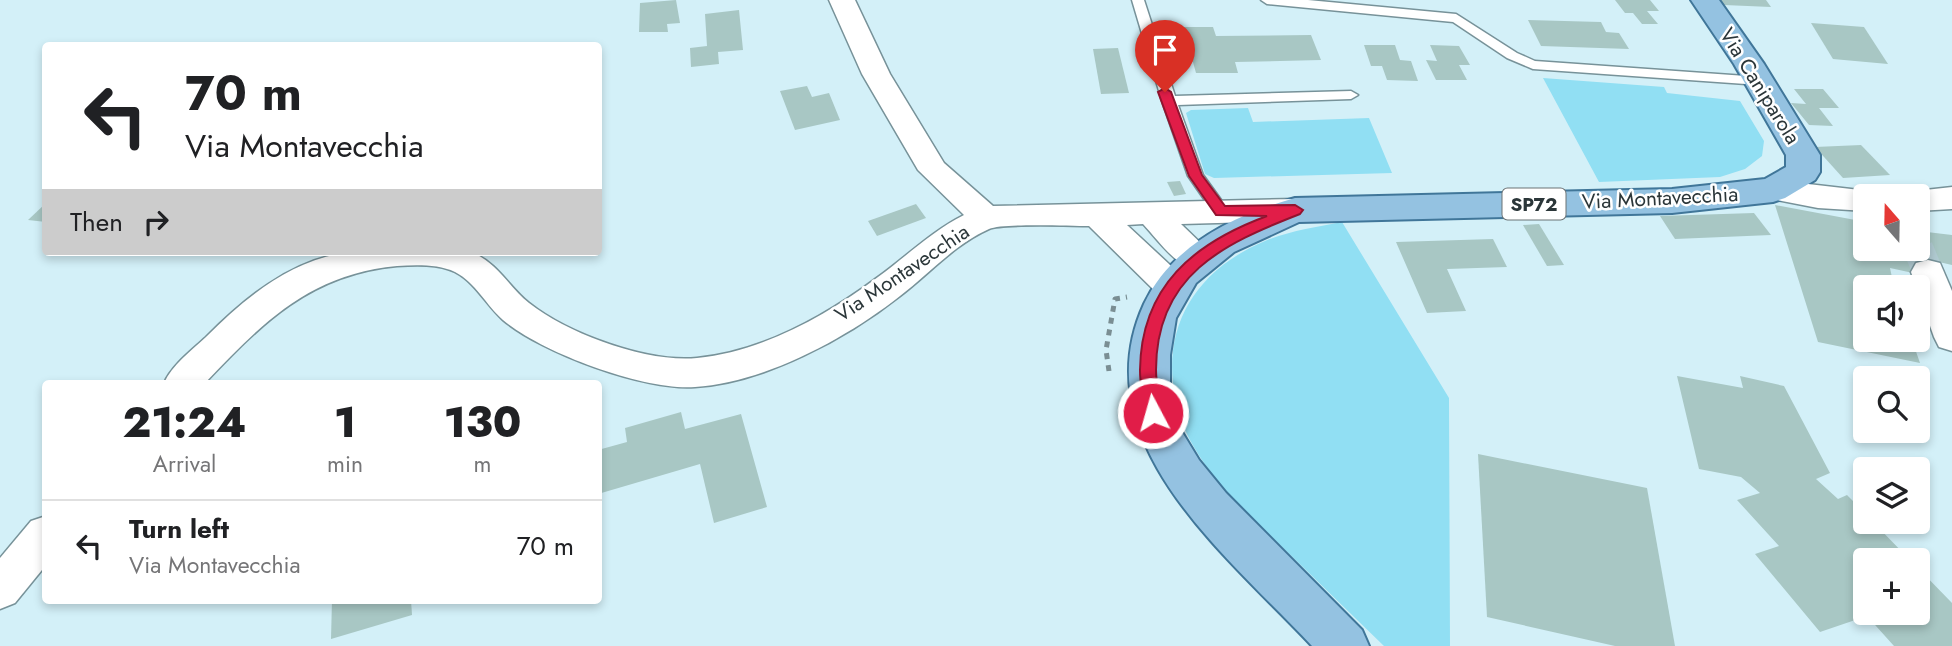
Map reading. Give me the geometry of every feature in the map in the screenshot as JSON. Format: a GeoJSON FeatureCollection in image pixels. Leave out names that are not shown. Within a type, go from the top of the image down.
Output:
{"type":"FeatureCollection","features":[{"type":"Feature","properties":{"kind":"main road","name":"Via Caniparola"},"geometry":{"type":"LineString","coordinates":[[1705,0],[1760,81],[1796,143],[1805,165],[1803,172],[1795,179],[1773,190]]}},
{"type":"Feature","properties":{"kind":"main road","name":"Via Montavecchia"},"geometry":{"type":"LineString","coordinates":[[1345,646],[1199,497],[1172,458],[1153,413],[1148,370],[1153,328],[1164,296],[1185,273],[1240,232],[1295,210],[1672,201],[1773,190]]}},
{"type":"Feature","properties":{"kind":"street","name":"Via Montavecchia"},"geometry":{"type":"LineString","coordinates":[[842,0],[876,74],[933,170],[986,217]]}},
{"type":"Feature","properties":{"kind":"street"},"geometry":{"type":"LineString","coordinates":[[1773,190],[1853,199]]}},
{"type":"Feature","properties":{"kind":"street"},"geometry":{"type":"LineString","coordinates":[[1930,199],[1952,198]]}},
{"type":"Feature","properties":{"kind":"street","name":"Via Montavecchia"},"geometry":{"type":"LineString","coordinates":[[440,256],[468,265],[517,312],[550,334],[596,352],[653,368],[693,373],[741,365],[792,344],[879,294],[954,234],[986,217],[1295,210]]}},
{"type":"Feature","properties":{"kind":"street"},"geometry":{"type":"LineString","coordinates":[[1150,212],[1185,273]]}},
{"type":"Feature","properties":{"kind":"street"},"geometry":{"type":"LineString","coordinates":[[1095,213],[1185,273]]}},
{"type":"Feature","properties":{"kind":"street","name":"Via Montavecchia"},"geometry":{"type":"LineString","coordinates":[[186,380],[250,317],[306,278],[341,264],[387,256]]}},
{"type":"Feature","properties":{"kind":"street"},"geometry":{"type":"LineString","coordinates":[[1928,272],[1952,337]]}},
{"type":"Feature","properties":{"kind":"street"},"geometry":{"type":"LineString","coordinates":[[0,589],[42,539]]}},
{"type":"Feature","properties":{"kind":"lane"},"geometry":{"type":"LineString","coordinates":[[1138,0],[1169,102],[1196,176],[1222,211]]}},
{"type":"Feature","properties":{"kind":"lane"},"geometry":{"type":"LineString","coordinates":[[1267,0],[1457,18],[1513,58],[1533,65],[1760,81]]}},
{"type":"Feature","properties":{"kind":"lane"},"geometry":{"type":"LineString","coordinates":[[1169,102],[1352,95]]}},
{"type":"Feature","properties":{"kind":"shaded area"},"geometry":{"type":"Polygon","coordinates":[[[1543,78],[1664,87],[1667,93],[1740,101],[1764,141],[1762,156],[1745,169],[1720,177],[1599,182],[1543,78]]]}},
{"type":"Feature","properties":{"kind":"shaded area"},"geometry":{"type":"Polygon","coordinates":[[[1248,108],[1253,122],[1369,118],[1392,173],[1214,178],[1205,174],[1186,113],[1191,110],[1248,108]]]}},
{"type":"Feature","properties":{"kind":"shaded area"},"geometry":{"type":"Polygon","coordinates":[[[1342,222],[1449,398],[1450,646],[1384,646],[1224,490],[1190,440],[1176,402],[1172,372],[1174,345],[1181,319],[1194,295],[1212,274],[1236,256],[1265,241],[1342,222]]]}},
{"type":"Feature","properties":{"kind":"building"},"geometry":{"type":"Polygon","coordinates":[[[676,0],[680,23],[667,24],[668,32],[639,32],[640,3],[676,0]]]}},
{"type":"Feature","properties":{"kind":"building"},"geometry":{"type":"Polygon","coordinates":[[[1615,0],[1650,0],[1659,11],[1647,11],[1658,24],[1642,24],[1633,13],[1625,13],[1615,0]]]}},
{"type":"Feature","properties":{"kind":"building"},"geometry":{"type":"Polygon","coordinates":[[[1721,0],[1766,0],[1771,7],[1724,5],[1721,0]]]}},
{"type":"Feature","properties":{"kind":"building"},"geometry":{"type":"Polygon","coordinates":[[[739,10],[743,50],[718,52],[719,64],[691,67],[690,48],[707,46],[705,14],[739,10]]]}},
{"type":"Feature","properties":{"kind":"building"},"geometry":{"type":"Polygon","coordinates":[[[1528,20],[1601,22],[1606,32],[1619,33],[1629,49],[1541,46],[1528,20]]]}},
{"type":"Feature","properties":{"kind":"building"},"geometry":{"type":"Polygon","coordinates":[[[1811,23],[1864,27],[1888,64],[1833,59],[1811,23]]]}},
{"type":"Feature","properties":{"kind":"building"},"geometry":{"type":"Polygon","coordinates":[[[1170,27],[1213,27],[1216,36],[1311,35],[1321,60],[1235,62],[1238,73],[1196,73],[1191,55],[1178,55],[1170,27]]]}},
{"type":"Feature","properties":{"kind":"building"},"geometry":{"type":"Polygon","coordinates":[[[1364,45],[1395,45],[1400,60],[1411,61],[1418,81],[1387,80],[1382,66],[1371,66],[1364,45]]]}},
{"type":"Feature","properties":{"kind":"building"},"geometry":{"type":"Polygon","coordinates":[[[1430,45],[1459,46],[1470,65],[1459,65],[1467,80],[1436,80],[1426,60],[1437,61],[1430,45]]]}},
{"type":"Feature","properties":{"kind":"building"},"geometry":{"type":"Polygon","coordinates":[[[1118,48],[1129,93],[1101,94],[1093,49],[1118,48]]]}},
{"type":"Feature","properties":{"kind":"building"},"geometry":{"type":"Polygon","coordinates":[[[807,86],[812,97],[829,93],[840,120],[795,130],[780,91],[807,86]]]}},
{"type":"Feature","properties":{"kind":"building"},"geometry":{"type":"Polygon","coordinates":[[[1794,89],[1823,89],[1839,108],[1819,108],[1833,126],[1809,125],[1791,103],[1806,104],[1794,89]]]}},
{"type":"Feature","properties":{"kind":"building"},"geometry":{"type":"Polygon","coordinates":[[[1861,145],[1890,175],[1843,178],[1815,147],[1861,145]]]}},
{"type":"Feature","properties":{"kind":"building"},"geometry":{"type":"Polygon","coordinates":[[[1180,181],[1186,194],[1174,196],[1167,182],[1180,181]]]}},
{"type":"Feature","properties":{"kind":"building"},"geometry":{"type":"Polygon","coordinates":[[[916,204],[926,218],[877,236],[868,221],[916,204]]]}},
{"type":"Feature","properties":{"kind":"building"},"geometry":{"type":"Polygon","coordinates":[[[1775,205],[1853,220],[1853,261],[1930,261],[1930,232],[1952,235],[1952,265],[1939,262],[1946,276],[1911,268],[1913,273],[1890,268],[1891,275],[1853,275],[1853,349],[1818,342],[1775,205]]]}},
{"type":"Feature","properties":{"kind":"building"},"geometry":{"type":"Polygon","coordinates":[[[42,207],[42,222],[28,220],[42,207]]]}},
{"type":"Feature","properties":{"kind":"building"},"geometry":{"type":"Polygon","coordinates":[[[1754,213],[1771,235],[1675,239],[1660,216],[1754,213]]]}},
{"type":"Feature","properties":{"kind":"building"},"geometry":{"type":"Polygon","coordinates":[[[1539,224],[1564,265],[1547,266],[1523,225],[1539,224]]]}},
{"type":"Feature","properties":{"kind":"building"},"geometry":{"type":"Polygon","coordinates":[[[1493,239],[1507,267],[1447,269],[1466,311],[1427,313],[1396,242],[1493,239]]]}},
{"type":"Feature","properties":{"kind":"building"},"geometry":{"type":"Polygon","coordinates":[[[1867,352],[1916,352],[1920,363],[1867,352]]]}},
{"type":"Feature","properties":{"kind":"building"},"geometry":{"type":"Polygon","coordinates":[[[1677,376],[1743,388],[1740,376],[1784,386],[1830,473],[1816,479],[1838,499],[1847,495],[1853,501],[1853,534],[1885,534],[1898,548],[1853,548],[1853,621],[1820,632],[1755,554],[1779,546],[1737,500],[1760,493],[1741,477],[1699,469],[1677,376]]]}},
{"type":"Feature","properties":{"kind":"building"},"geometry":{"type":"Polygon","coordinates":[[[681,412],[685,429],[741,414],[767,507],[714,523],[700,464],[602,493],[602,449],[627,442],[625,428],[681,412]]]}},
{"type":"Feature","properties":{"kind":"building"},"geometry":{"type":"Polygon","coordinates":[[[1478,454],[1647,488],[1675,646],[1615,646],[1487,617],[1478,454]]]}},
{"type":"Feature","properties":{"kind":"building"},"geometry":{"type":"Polygon","coordinates":[[[1930,580],[1952,603],[1952,646],[1894,646],[1875,625],[1930,625],[1930,580]]]}},
{"type":"Feature","properties":{"kind":"building"},"geometry":{"type":"Polygon","coordinates":[[[332,604],[411,604],[412,615],[331,639],[332,604]]]}},
{"type":"Feature","properties":{"kind":"tunnel"},"geometry":{"type":"LineString","coordinates":[[1923,261],[1928,272]]}},
{"type":"Feature","properties":{"kind":"route"},"geometry":{"type":"LineString","coordinates":[[1153,413],[1148,370],[1153,328],[1164,296],[1208,251],[1240,232],[1295,210],[1222,211],[1196,176],[1165,92]]}}]}
